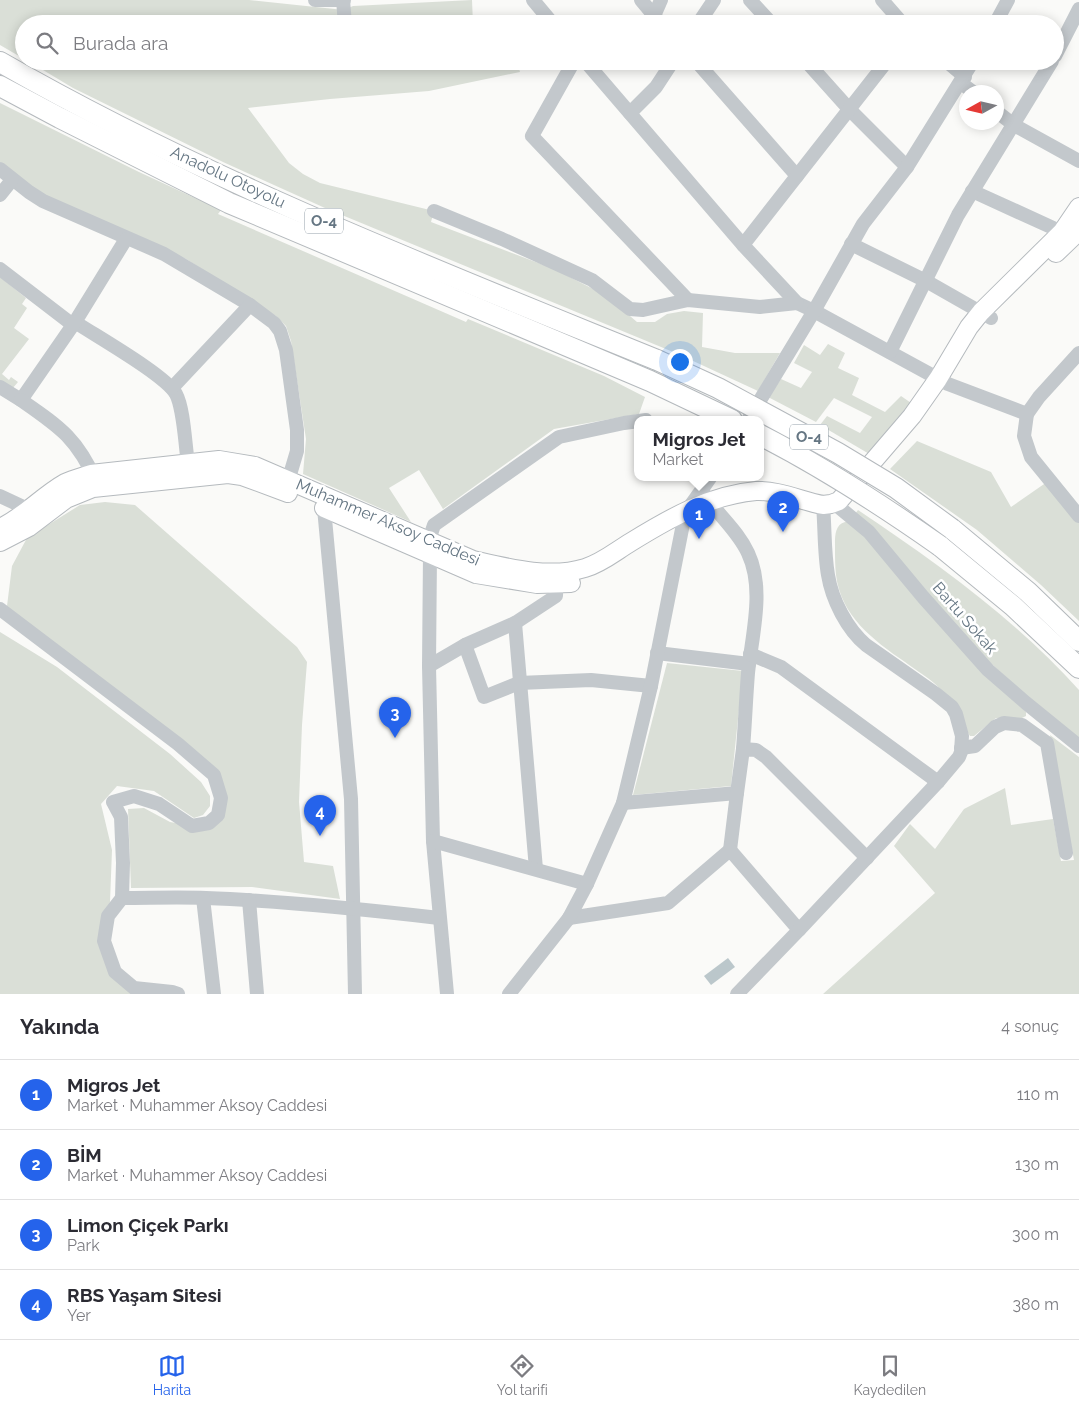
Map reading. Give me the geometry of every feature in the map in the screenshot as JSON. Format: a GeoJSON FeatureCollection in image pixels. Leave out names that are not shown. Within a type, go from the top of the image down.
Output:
{"type":"FeatureCollection","features":[{"type":"Feature","properties":{"kind":"highway","name":"Anadolu Otoyolu"},"geometry":{"type":"LineString","coordinates":[[0,62],[64,98],[243,185],[389,250],[657,360],[718,388],[838,453],[896,488],[952,529],[1028,592],[1079,641]]}},
{"type":"Feature","properties":{"kind":"highway","name":"Anadolu Otoyolu"},"geometry":{"type":"LineString","coordinates":[[0,86],[229,203],[650,381],[724,416]]}},
{"type":"Feature","properties":{"kind":"highway","name":"O-4"},"geometry":{"type":"LineString","coordinates":[[764,437],[887,509],[940,546],[1013,606],[1079,668]]}},
{"type":"Feature","properties":{"kind":"main road"},"geometry":{"type":"LineString","coordinates":[[831,509],[850,507],[906,443],[928,415],[943,381],[978,334],[986,315],[1070,231],[1079,207]]}},
{"type":"Feature","properties":{"kind":"main road","name":"Muhammer Aksoy Caddesi"},"geometry":{"type":"LineString","coordinates":[[96,481],[188,463],[219,460],[255,466],[324,508],[430,547],[473,560],[557,578],[584,580],[603,573],[709,500],[748,503],[764,502],[813,515],[831,509]]}},
{"type":"Feature","properties":{"kind":"main road","name":"Muhammer Aksoy Caddesi"},"geometry":{"type":"LineString","coordinates":[[35,515],[66,483],[228,474],[287,486],[430,547]]}},
{"type":"Feature","properties":{"kind":"main road"},"geometry":{"type":"LineString","coordinates":[[0,528],[35,515]]}},
{"type":"Feature","properties":{"kind":"main road"},"geometry":{"type":"LineString","coordinates":[[0,542],[29,527],[35,515]]}},
{"type":"Feature","properties":{"kind":"street"},"geometry":{"type":"LineString","coordinates":[[315,0],[344,0],[345,15]]}},
{"type":"Feature","properties":{"kind":"street"},"geometry":{"type":"LineString","coordinates":[[533,0],[546,15]]}},
{"type":"Feature","properties":{"kind":"street"},"geometry":{"type":"LineString","coordinates":[[641,0],[654,15]]}},
{"type":"Feature","properties":{"kind":"street"},"geometry":{"type":"LineString","coordinates":[[659,15],[662,0]]}},
{"type":"Feature","properties":{"kind":"street"},"geometry":{"type":"LineString","coordinates":[[704,15],[714,0]]}},
{"type":"Feature","properties":{"kind":"street"},"geometry":{"type":"LineString","coordinates":[[750,0],[764,15]]}},
{"type":"Feature","properties":{"kind":"street"},"geometry":{"type":"LineString","coordinates":[[882,0],[896,15]]}},
{"type":"Feature","properties":{"kind":"street"},"geometry":{"type":"LineString","coordinates":[[1000,15],[1008,0]]}},
{"type":"Feature","properties":{"kind":"street"},"geometry":{"type":"LineString","coordinates":[[1064,38],[1079,9]]}},
{"type":"Feature","properties":{"kind":"street"},"geometry":{"type":"LineString","coordinates":[[569,70],[532,136],[688,300]]}},
{"type":"Feature","properties":{"kind":"street"},"geometry":{"type":"LineString","coordinates":[[593,70],[742,245],[797,303],[943,381],[1026,414]]}},
{"type":"Feature","properties":{"kind":"street"},"geometry":{"type":"LineString","coordinates":[[630,113],[656,87],[667,70]]}},
{"type":"Feature","properties":{"kind":"street"},"geometry":{"type":"LineString","coordinates":[[704,70],[797,176]]}},
{"type":"Feature","properties":{"kind":"street"},"geometry":{"type":"LineString","coordinates":[[814,70],[906,167]]}},
{"type":"Feature","properties":{"kind":"street"},"geometry":{"type":"LineString","coordinates":[[742,245],[879,70]]}},
{"type":"Feature","properties":{"kind":"street"},"geometry":{"type":"LineString","coordinates":[[954,70],[967,85]]}},
{"type":"Feature","properties":{"kind":"street"},"geometry":{"type":"LineString","coordinates":[[750,416],[814,311],[851,244],[875,206],[906,167],[968,70]]}},
{"type":"Feature","properties":{"kind":"street"},"geometry":{"type":"LineString","coordinates":[[890,352],[972,191],[1047,70]]}},
{"type":"Feature","properties":{"kind":"street"},"geometry":{"type":"LineString","coordinates":[[1004,117],[1014,125],[1079,161]]}},
{"type":"Feature","properties":{"kind":"street"},"geometry":{"type":"LineString","coordinates":[[0,169],[12,180],[44,201],[126,239],[164,254],[250,305],[274,323],[280,331],[286,350],[298,440],[297,451],[287,486]]}},
{"type":"Feature","properties":{"kind":"street"},"geometry":{"type":"LineString","coordinates":[[0,195],[12,180]]}},
{"type":"Feature","properties":{"kind":"street"},"geometry":{"type":"LineString","coordinates":[[972,191],[1070,231]]}},
{"type":"Feature","properties":{"kind":"street"},"geometry":{"type":"LineString","coordinates":[[434,212],[502,239],[592,280],[630,309],[643,310],[688,300],[760,307],[797,303]]}},
{"type":"Feature","properties":{"kind":"street"},"geometry":{"type":"LineString","coordinates":[[22,400],[74,323],[126,239]]}},
{"type":"Feature","properties":{"kind":"street"},"geometry":{"type":"LineString","coordinates":[[851,244],[926,281],[986,315]]}},
{"type":"Feature","properties":{"kind":"street"},"geometry":{"type":"LineString","coordinates":[[0,269],[74,323],[149,370],[172,388],[179,403],[188,463]]}},
{"type":"Feature","properties":{"kind":"street"},"geometry":{"type":"LineString","coordinates":[[172,388],[250,305]]}},
{"type":"Feature","properties":{"kind":"street"},"geometry":{"type":"LineString","coordinates":[[1079,353],[1026,414],[1024,436],[1031,457],[1079,516]]}},
{"type":"Feature","properties":{"kind":"street"},"geometry":{"type":"LineString","coordinates":[[0,387],[51,420],[68,436],[86,460],[96,481]]}},
{"type":"Feature","properties":{"kind":"street"},"geometry":{"type":"LineString","coordinates":[[447,994],[433,841],[429,666],[430,534],[434,525],[559,437],[634,422]]}},
{"type":"Feature","properties":{"kind":"street"},"geometry":{"type":"LineString","coordinates":[[569,918],[668,903],[730,850],[743,749],[757,590],[753,566],[742,541],[709,500],[710,481]]}},
{"type":"Feature","properties":{"kind":"street"},"geometry":{"type":"LineString","coordinates":[[0,496],[35,515]]}},
{"type":"Feature","properties":{"kind":"street"},"geometry":{"type":"LineString","coordinates":[[324,508],[351,799],[355,994]]}},
{"type":"Feature","properties":{"kind":"street"},"geometry":{"type":"LineString","coordinates":[[737,994],[938,782],[959,757],[961,748],[962,736],[959,720],[952,707],[866,645],[850,628],[830,581],[831,509]]}},
{"type":"Feature","properties":{"kind":"street","name":"Bartu Sokak"},"geometry":{"type":"LineString","coordinates":[[831,509],[869,532],[923,597],[988,670],[1079,746]]}},
{"type":"Feature","properties":{"kind":"street"},"geometry":{"type":"LineString","coordinates":[[509,994],[569,918],[587,884],[623,803],[651,686],[686,516]]}},
{"type":"Feature","properties":{"kind":"street"},"geometry":{"type":"LineString","coordinates":[[429,666],[465,645],[515,623],[556,596],[557,578]]}},
{"type":"Feature","properties":{"kind":"street"},"geometry":{"type":"LineString","coordinates":[[0,609],[178,744],[214,775],[221,798],[218,815],[208,823],[192,826],[159,804],[134,796],[113,802],[121,817],[122,898],[108,916],[104,941],[115,972],[134,988],[178,994]]}},
{"type":"Feature","properties":{"kind":"street"},"geometry":{"type":"LineString","coordinates":[[515,623],[536,869]]}},
{"type":"Feature","properties":{"kind":"street"},"geometry":{"type":"LineString","coordinates":[[465,645],[484,697],[519,683],[591,680],[651,686]]}},
{"type":"Feature","properties":{"kind":"street"},"geometry":{"type":"LineString","coordinates":[[657,653],[750,659],[781,667],[938,782]]}},
{"type":"Feature","properties":{"kind":"street"},"geometry":{"type":"LineString","coordinates":[[1029,730],[1040,715]]}},
{"type":"Feature","properties":{"kind":"street"},"geometry":{"type":"LineString","coordinates":[[961,748],[975,746],[999,724],[1017,724],[1047,742],[1066,853]]}},
{"type":"Feature","properties":{"kind":"street"},"geometry":{"type":"LineString","coordinates":[[743,749],[756,750],[762,753],[867,858]]}},
{"type":"Feature","properties":{"kind":"street"},"geometry":{"type":"LineString","coordinates":[[623,803],[737,793]]}},
{"type":"Feature","properties":{"kind":"street"},"geometry":{"type":"LineString","coordinates":[[433,841],[587,884]]}},
{"type":"Feature","properties":{"kind":"street"},"geometry":{"type":"LineString","coordinates":[[730,850],[799,930]]}},
{"type":"Feature","properties":{"kind":"street"},"geometry":{"type":"LineString","coordinates":[[122,898],[249,900],[352,908],[439,918]]}},
{"type":"Feature","properties":{"kind":"street"},"geometry":{"type":"LineString","coordinates":[[203,898],[214,994]]}},
{"type":"Feature","properties":{"kind":"street"},"geometry":{"type":"LineString","coordinates":[[249,900],[257,994]]}},
{"type":"Feature","properties":{"kind":"shaded area"},"geometry":{"type":"Polygon","coordinates":[[[0,0],[249,0],[344,10],[353,6],[472,0],[473,15],[15,15],[15,54],[0,45],[0,0]]]}},
{"type":"Feature","properties":{"kind":"shaded area"},"geometry":{"type":"Polygon","coordinates":[[[43,70],[519,70],[520,72],[429,91],[248,108],[289,163],[303,174],[320,183],[434,211],[431,222],[554,269],[595,290],[616,304],[637,322],[655,322],[667,314],[684,311],[703,313],[702,347],[735,353],[780,353],[758,391],[678,354],[325,208],[223,162],[73,88],[43,70]]]}},
{"type":"Feature","properties":{"kind":"shaded area"},"geometry":{"type":"Polygon","coordinates":[[[0,103],[139,172],[221,210],[218,214],[466,322],[468,319],[604,376],[645,397],[639,414],[554,429],[443,509],[419,470],[389,488],[411,522],[303,474],[306,439],[291,341],[286,326],[276,316],[186,259],[47,196],[25,184],[0,162],[0,103]]]}},
{"type":"Feature","properties":{"kind":"shaded area"},"geometry":{"type":"Polygon","coordinates":[[[0,277],[26,298],[22,304],[27,308],[14,328],[29,339],[2,374],[9,380],[11,377],[18,382],[12,389],[0,381],[0,277]]]}},
{"type":"Feature","properties":{"kind":"shaded area"},"geometry":{"type":"Polygon","coordinates":[[[828,344],[845,353],[838,368],[859,378],[852,395],[885,412],[901,396],[914,405],[871,455],[820,425],[827,416],[860,433],[872,417],[834,398],[816,422],[768,397],[781,379],[801,388],[812,372],[794,363],[804,345],[820,355],[828,344]]]}},
{"type":"Feature","properties":{"kind":"shaded area"},"geometry":{"type":"Polygon","coordinates":[[[917,441],[991,472],[1011,507],[1047,482],[1079,523],[1079,621],[1041,585],[977,530],[890,469],[917,441]]]}},
{"type":"Feature","properties":{"kind":"shaded area"},"geometry":{"type":"Polygon","coordinates":[[[105,502],[135,505],[297,647],[307,662],[299,802],[304,862],[333,866],[340,899],[252,887],[131,888],[128,809],[144,808],[170,822],[192,826],[218,815],[214,775],[6,614],[12,566],[27,538],[80,505],[105,502]]]}},
{"type":"Feature","properties":{"kind":"shaded area"},"geometry":{"type":"Polygon","coordinates":[[[858,510],[917,550],[974,593],[1029,639],[1054,664],[1079,690],[1079,739],[1045,713],[984,657],[855,514],[858,510]]]}},
{"type":"Feature","properties":{"kind":"shaded area"},"geometry":{"type":"Polygon","coordinates":[[[849,522],[857,527],[1026,712],[1026,716],[1022,718],[996,718],[974,736],[970,736],[938,686],[881,645],[860,626],[844,603],[836,575],[836,532],[839,526],[849,522]]]}},
{"type":"Feature","properties":{"kind":"shaded area"},"geometry":{"type":"Polygon","coordinates":[[[0,632],[57,667],[170,754],[201,782],[210,796],[210,806],[203,815],[194,818],[154,791],[117,786],[101,804],[112,850],[110,902],[106,919],[112,972],[155,994],[0,994],[0,632]]]}},
{"type":"Feature","properties":{"kind":"shaded area"},"geometry":{"type":"Polygon","coordinates":[[[667,663],[743,671],[731,786],[633,795],[667,663]]]}},
{"type":"Feature","properties":{"kind":"shaded area"},"geometry":{"type":"Polygon","coordinates":[[[1050,735],[1079,757],[1079,994],[823,994],[935,893],[894,846],[910,824],[935,849],[964,809],[1005,788],[1011,825],[1053,819],[1061,861],[1074,860],[1050,735]]]}},
{"type":"Feature","properties":{"kind":"shaded area"},"geometry":{"type":"Polygon","coordinates":[[[728,958],[735,967],[711,985],[704,976],[728,958]]]}},
{"type":"Feature","properties":{"kind":"place","name":"BİM"},"geometry":{"type":"Point","coordinates":[783,532]}},
{"type":"Feature","properties":{"kind":"place","name":"Migros Jet"},"geometry":{"type":"Point","coordinates":[699,539]}},
{"type":"Feature","properties":{"kind":"place","name":"Limon Çiçek Parkı"},"geometry":{"type":"Point","coordinates":[395,738]}},
{"type":"Feature","properties":{"kind":"place","name":"RBS Yaşam Sitesi"},"geometry":{"type":"Point","coordinates":[320,836]}}]}
